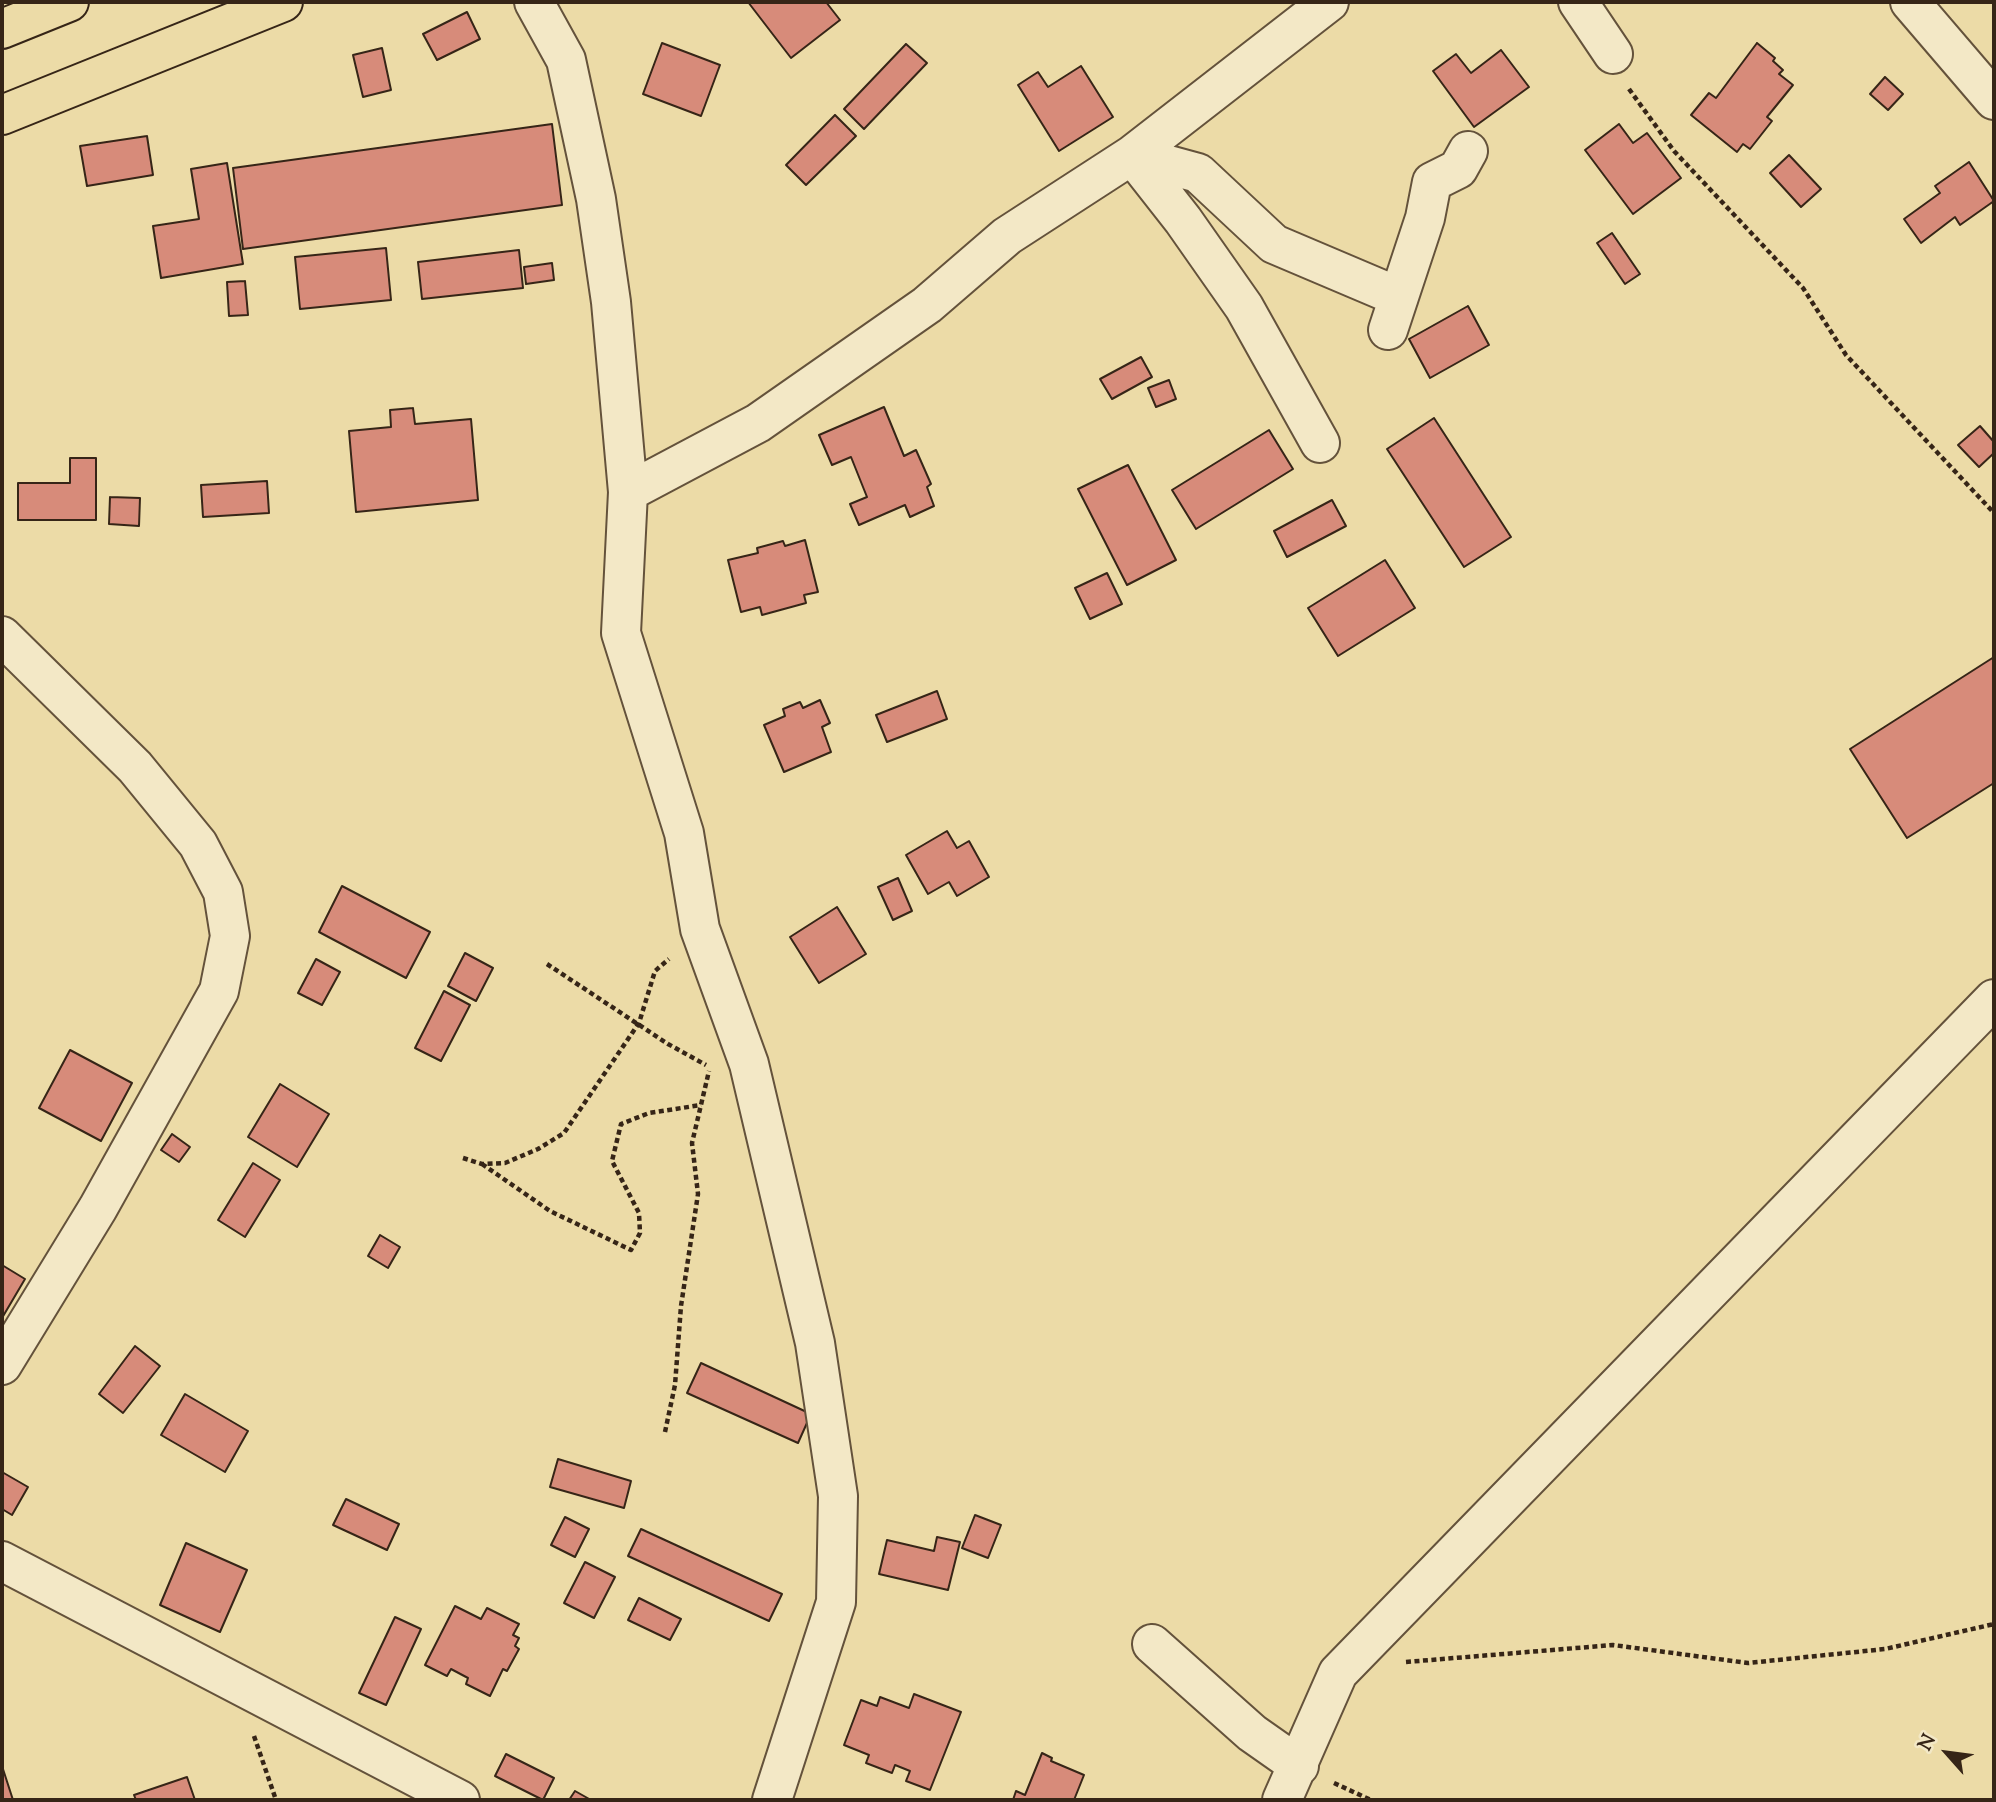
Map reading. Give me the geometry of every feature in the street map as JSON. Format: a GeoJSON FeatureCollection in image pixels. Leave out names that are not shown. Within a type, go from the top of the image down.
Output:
{"type":"FeatureCollection","features":[{"type":"Feature","properties":{"kind":"main road"},"geometry":{"type":"LineString","coordinates":[[2,29],[69,2]]}},
{"type":"Feature","properties":{"kind":"main road"},"geometry":{"type":"LineString","coordinates":[[2,115],[283,2]]}},
{"type":"Feature","properties":{"kind":"street"},"geometry":{"type":"LineString","coordinates":[[534,2],[566,60],[596,200],[611,302],[628,492],[621,632],[684,833],[700,929],[750,1063],[815,1343],[838,1496],[836,1602],[772,1800]]}},
{"type":"Feature","properties":{"kind":"street"},"geometry":{"type":"LineString","coordinates":[[628,492],[758,423],[927,305],[1007,236],[1132,155],[1329,2]]}},
{"type":"Feature","properties":{"kind":"street"},"geometry":{"type":"LineString","coordinates":[[1578,2],[1613,54]]}},
{"type":"Feature","properties":{"kind":"street"},"geometry":{"type":"LineString","coordinates":[[1910,2],[1994,100]]}},
{"type":"Feature","properties":{"kind":"street"},"geometry":{"type":"LineString","coordinates":[[1132,155],[1198,173],[1274,244],[1393,313],[1425,218],[1432,182],[1458,169],[1468,151]]}},
{"type":"Feature","properties":{"kind":"street"},"geometry":{"type":"LineString","coordinates":[[1132,155],[1183,220],[1244,307],[1320,443]]}},
{"type":"Feature","properties":{"kind":"street"},"geometry":{"type":"LineString","coordinates":[[2,636],[135,767],[198,844],[223,892],[230,936],[219,991],[98,1208],[2,1365]]}},
{"type":"Feature","properties":{"kind":"street"},"geometry":{"type":"LineString","coordinates":[[1282,1800],[1338,1673],[1994,999]]}},
{"type":"Feature","properties":{"kind":"street"},"geometry":{"type":"LineString","coordinates":[[2,1561],[460,1800]]}},
{"type":"Feature","properties":{"kind":"street"},"geometry":{"type":"LineString","coordinates":[[1152,1644],[1252,1733],[1298,1766]]}},
{"type":"Feature","properties":{"kind":"path"},"geometry":{"type":"LineString","coordinates":[[1613,54],[1634,100],[1674,151],[1803,288],[1846,355],[1994,513]]}},
{"type":"Feature","properties":{"kind":"path"},"geometry":{"type":"LineString","coordinates":[[482,1164],[505,1163],[538,1149],[564,1133],[639,1023],[655,971],[700,929]]}},
{"type":"Feature","properties":{"kind":"path"},"geometry":{"type":"LineString","coordinates":[[547,964],[667,1044],[710,1067],[692,1143],[698,1194],[681,1306],[676,1385],[665,1432]]}},
{"type":"Feature","properties":{"kind":"path"},"geometry":{"type":"LineString","coordinates":[[463,1158],[482,1164],[550,1211],[631,1250],[640,1233],[639,1213],[612,1161],[621,1124],[649,1113],[701,1105]]}},
{"type":"Feature","properties":{"kind":"path"},"geometry":{"type":"LineString","coordinates":[[1398,1663],[1613,1645],[1748,1664],[1885,1649],[1994,1624]]}},
{"type":"Feature","properties":{"kind":"path"},"geometry":{"type":"LineString","coordinates":[[252,1691],[249,1723],[276,1800]]}},
{"type":"Feature","properties":{"kind":"building"},"geometry":{"type":"Polygon","coordinates":[[[748,2],[826,2],[840,20],[791,58],[748,2]]]}},
{"type":"Feature","properties":{"kind":"building"},"geometry":{"type":"Polygon","coordinates":[[[467,12],[480,39],[437,60],[423,34],[467,12]]]}},
{"type":"Feature","properties":{"kind":"building"},"geometry":{"type":"Polygon","coordinates":[[[662,43],[720,65],[701,116],[643,94],[662,43]]]}},
{"type":"Feature","properties":{"kind":"building"},"geometry":{"type":"Polygon","coordinates":[[[1757,43],[1775,58],[1773,61],[1783,70],[1779,74],[1793,85],[1767,117],[1772,121],[1750,149],[1743,144],[1737,152],[1691,115],[1709,93],[1716,98],[1757,43]]]}},
{"type":"Feature","properties":{"kind":"building"},"geometry":{"type":"Polygon","coordinates":[[[906,44],[927,63],[864,129],[844,109],[906,44]]]}},
{"type":"Feature","properties":{"kind":"building"},"geometry":{"type":"Polygon","coordinates":[[[382,48],[391,90],[363,97],[353,55],[382,48]]]}},
{"type":"Feature","properties":{"kind":"building"},"geometry":{"type":"Polygon","coordinates":[[[1501,50],[1529,87],[1474,127],[1433,71],[1456,54],[1471,73],[1501,50]]]}},
{"type":"Feature","properties":{"kind":"building"},"geometry":{"type":"Polygon","coordinates":[[[1081,66],[1113,117],[1059,151],[1018,85],[1038,72],[1048,87],[1081,66]]]}},
{"type":"Feature","properties":{"kind":"building"},"geometry":{"type":"Polygon","coordinates":[[[1885,77],[1903,94],[1888,110],[1870,94],[1885,77]]]}},
{"type":"Feature","properties":{"kind":"building"},"geometry":{"type":"Polygon","coordinates":[[[835,115],[856,136],[806,185],[786,165],[835,115]]]}},
{"type":"Feature","properties":{"kind":"building"},"geometry":{"type":"Polygon","coordinates":[[[552,124],[562,205],[243,249],[233,168],[552,124]]]}},
{"type":"Feature","properties":{"kind":"building"},"geometry":{"type":"Polygon","coordinates":[[[1619,124],[1633,143],[1647,133],[1681,178],[1633,214],[1585,150],[1619,124]]]}},
{"type":"Feature","properties":{"kind":"building"},"geometry":{"type":"Polygon","coordinates":[[[147,136],[153,175],[87,186],[80,146],[147,136]]]}},
{"type":"Feature","properties":{"kind":"building"},"geometry":{"type":"Polygon","coordinates":[[[1789,155],[1821,189],[1801,207],[1770,173],[1789,155]]]}},
{"type":"Feature","properties":{"kind":"building"},"geometry":{"type":"Polygon","coordinates":[[[1969,162],[1994,201],[1960,225],[1955,217],[1921,243],[1904,219],[1940,193],[1935,186],[1969,162]]]}},
{"type":"Feature","properties":{"kind":"building"},"geometry":{"type":"Polygon","coordinates":[[[227,163],[243,264],[161,278],[153,226],[199,219],[191,169],[227,163]]]}},
{"type":"Feature","properties":{"kind":"building"},"geometry":{"type":"Polygon","coordinates":[[[1612,233],[1640,274],[1625,284],[1597,243],[1612,233]]]}},
{"type":"Feature","properties":{"kind":"building"},"geometry":{"type":"Polygon","coordinates":[[[386,248],[391,300],[300,309],[295,257],[386,248]]]}},
{"type":"Feature","properties":{"kind":"building"},"geometry":{"type":"Polygon","coordinates":[[[519,250],[523,288],[422,299],[418,262],[519,250]]]}},
{"type":"Feature","properties":{"kind":"building"},"geometry":{"type":"Polygon","coordinates":[[[552,263],[554,280],[526,284],[524,267],[552,263]]]}},
{"type":"Feature","properties":{"kind":"building"},"geometry":{"type":"Polygon","coordinates":[[[245,281],[248,315],[229,316],[227,282],[245,281]]]}},
{"type":"Feature","properties":{"kind":"building"},"geometry":{"type":"Polygon","coordinates":[[[1468,306],[1489,345],[1430,378],[1409,339],[1468,306]]]}},
{"type":"Feature","properties":{"kind":"building"},"geometry":{"type":"Polygon","coordinates":[[[1141,357],[1152,377],[1112,399],[1100,379],[1141,357]]]}},
{"type":"Feature","properties":{"kind":"building"},"geometry":{"type":"Polygon","coordinates":[[[1169,380],[1176,399],[1156,407],[1148,388],[1169,380]]]}},
{"type":"Feature","properties":{"kind":"building"},"geometry":{"type":"Polygon","coordinates":[[[884,407],[904,456],[916,450],[931,484],[927,487],[934,506],[910,517],[905,505],[859,525],[850,504],[867,497],[851,457],[832,465],[819,435],[884,407]]]}},
{"type":"Feature","properties":{"kind":"building"},"geometry":{"type":"Polygon","coordinates":[[[413,408],[415,424],[471,419],[478,500],[356,512],[349,431],[391,427],[390,410],[413,408]]]}},
{"type":"Feature","properties":{"kind":"building"},"geometry":{"type":"Polygon","coordinates":[[[1434,418],[1511,537],[1464,567],[1387,449],[1434,418]]]}},
{"type":"Feature","properties":{"kind":"building"},"geometry":{"type":"Polygon","coordinates":[[[1980,426],[1994,442],[1994,453],[1979,467],[1958,445],[1980,426]]]}},
{"type":"Feature","properties":{"kind":"building"},"geometry":{"type":"Polygon","coordinates":[[[1269,430],[1293,469],[1196,529],[1172,490],[1269,430]]]}},
{"type":"Feature","properties":{"kind":"building"},"geometry":{"type":"Polygon","coordinates":[[[70,458],[96,458],[96,520],[18,520],[18,483],[70,483],[70,458]]]}},
{"type":"Feature","properties":{"kind":"building"},"geometry":{"type":"Polygon","coordinates":[[[1128,465],[1176,560],[1127,585],[1078,489],[1128,465]]]}},
{"type":"Feature","properties":{"kind":"building"},"geometry":{"type":"Polygon","coordinates":[[[267,481],[269,513],[203,517],[201,485],[267,481]]]}},
{"type":"Feature","properties":{"kind":"building"},"geometry":{"type":"Polygon","coordinates":[[[110,497],[140,498],[139,526],[109,524],[110,497]]]}},
{"type":"Feature","properties":{"kind":"building"},"geometry":{"type":"Polygon","coordinates":[[[1332,500],[1346,526],[1287,557],[1274,531],[1332,500]]]}},
{"type":"Feature","properties":{"kind":"building"},"geometry":{"type":"Polygon","coordinates":[[[805,540],[818,592],[804,595],[806,603],[762,615],[760,607],[741,612],[728,560],[758,553],[757,548],[783,541],[785,546],[805,540]]]}},
{"type":"Feature","properties":{"kind":"building"},"geometry":{"type":"Polygon","coordinates":[[[1385,560],[1415,608],[1338,656],[1308,608],[1385,560]]]}},
{"type":"Feature","properties":{"kind":"building"},"geometry":{"type":"Polygon","coordinates":[[[1107,573],[1122,604],[1090,619],[1075,588],[1107,573]]]}},
{"type":"Feature","properties":{"kind":"building"},"geometry":{"type":"Polygon","coordinates":[[[1994,657],[1994,783],[1907,838],[1850,749],[1994,657]]]}},
{"type":"Feature","properties":{"kind":"building"},"geometry":{"type":"Polygon","coordinates":[[[937,691],[947,719],[887,742],[876,715],[937,691]]]}},
{"type":"Feature","properties":{"kind":"building"},"geometry":{"type":"Polygon","coordinates":[[[820,700],[830,723],[822,727],[831,752],[784,772],[764,725],[785,716],[783,709],[800,702],[803,708],[820,700]]]}},
{"type":"Feature","properties":{"kind":"building"},"geometry":{"type":"Polygon","coordinates":[[[947,831],[957,848],[969,841],[989,877],[957,896],[949,882],[928,894],[906,855],[947,831]]]}},
{"type":"Feature","properties":{"kind":"building"},"geometry":{"type":"Polygon","coordinates":[[[898,878],[912,911],[893,920],[878,887],[898,878]]]}},
{"type":"Feature","properties":{"kind":"building"},"geometry":{"type":"Polygon","coordinates":[[[342,886],[430,932],[406,978],[319,932],[342,886]]]}},
{"type":"Feature","properties":{"kind":"building"},"geometry":{"type":"Polygon","coordinates":[[[837,907],[866,954],[819,983],[790,937],[837,907]]]}},
{"type":"Feature","properties":{"kind":"building"},"geometry":{"type":"Polygon","coordinates":[[[465,953],[493,968],[476,1001],[448,986],[465,953]]]}},
{"type":"Feature","properties":{"kind":"building"},"geometry":{"type":"Polygon","coordinates":[[[316,959],[340,972],[322,1005],[298,993],[316,959]]]}},
{"type":"Feature","properties":{"kind":"building"},"geometry":{"type":"Polygon","coordinates":[[[444,991],[470,1005],[441,1061],[415,1048],[444,991]]]}},
{"type":"Feature","properties":{"kind":"building"},"geometry":{"type":"Polygon","coordinates":[[[70,1050],[132,1083],[101,1141],[39,1108],[70,1050]]]}},
{"type":"Feature","properties":{"kind":"building"},"geometry":{"type":"Polygon","coordinates":[[[280,1084],[329,1114],[297,1167],[248,1137],[280,1084]]]}},
{"type":"Feature","properties":{"kind":"building"},"geometry":{"type":"Polygon","coordinates":[[[172,1134],[190,1147],[179,1162],[161,1150],[172,1134]]]}},
{"type":"Feature","properties":{"kind":"building"},"geometry":{"type":"Polygon","coordinates":[[[253,1163],[280,1180],[245,1237],[218,1220],[253,1163]]]}},
{"type":"Feature","properties":{"kind":"building"},"geometry":{"type":"Polygon","coordinates":[[[380,1235],[400,1247],[388,1268],[368,1256],[380,1235]]]}},
{"type":"Feature","properties":{"kind":"building"},"geometry":{"type":"Polygon","coordinates":[[[2,1265],[25,1279],[2,1318],[2,1265]]]}},
{"type":"Feature","properties":{"kind":"building"},"geometry":{"type":"Polygon","coordinates":[[[135,1346],[160,1366],[123,1413],[99,1394],[135,1346]]]}},
{"type":"Feature","properties":{"kind":"building"},"geometry":{"type":"Polygon","coordinates":[[[701,1363],[811,1414],[798,1443],[687,1393],[701,1363]]]}},
{"type":"Feature","properties":{"kind":"building"},"geometry":{"type":"Polygon","coordinates":[[[185,1394],[248,1431],[225,1472],[161,1435],[185,1394]]]}},
{"type":"Feature","properties":{"kind":"building"},"geometry":{"type":"Polygon","coordinates":[[[558,1459],[631,1481],[624,1508],[550,1487],[558,1459]]]}},
{"type":"Feature","properties":{"kind":"building"},"geometry":{"type":"Polygon","coordinates":[[[2,1472],[28,1487],[12,1515],[2,1509],[2,1472]]]}},
{"type":"Feature","properties":{"kind":"building"},"geometry":{"type":"Polygon","coordinates":[[[346,1499],[399,1524],[387,1550],[333,1525],[346,1499]]]}},
{"type":"Feature","properties":{"kind":"building"},"geometry":{"type":"Polygon","coordinates":[[[975,1515],[1001,1525],[988,1558],[962,1548],[975,1515]]]}},
{"type":"Feature","properties":{"kind":"building"},"geometry":{"type":"Polygon","coordinates":[[[565,1517],[589,1529],[575,1557],[551,1545],[565,1517]]]}},
{"type":"Feature","properties":{"kind":"building"},"geometry":{"type":"Polygon","coordinates":[[[641,1529],[782,1594],[769,1621],[628,1556],[641,1529]]]}},
{"type":"Feature","properties":{"kind":"building"},"geometry":{"type":"Polygon","coordinates":[[[937,1537],[960,1542],[948,1590],[879,1574],[887,1540],[934,1551],[937,1537]]]}},
{"type":"Feature","properties":{"kind":"building"},"geometry":{"type":"Polygon","coordinates":[[[186,1543],[247,1570],[220,1632],[160,1605],[186,1543]]]}},
{"type":"Feature","properties":{"kind":"building"},"geometry":{"type":"Polygon","coordinates":[[[585,1562],[615,1577],[594,1618],[564,1603],[585,1562]]]}},
{"type":"Feature","properties":{"kind":"building"},"geometry":{"type":"Polygon","coordinates":[[[639,1598],[681,1619],[670,1640],[628,1620],[639,1598]]]}},
{"type":"Feature","properties":{"kind":"building"},"geometry":{"type":"Polygon","coordinates":[[[455,1606],[481,1619],[487,1608],[519,1624],[513,1635],[519,1638],[515,1646],[519,1649],[507,1671],[503,1669],[490,1696],[466,1684],[468,1678],[451,1669],[447,1676],[425,1665],[455,1606]]]}},
{"type":"Feature","properties":{"kind":"building"},"geometry":{"type":"Polygon","coordinates":[[[395,1617],[421,1629],[386,1705],[359,1693],[395,1617]]]}},
{"type":"Feature","properties":{"kind":"building"},"geometry":{"type":"Polygon","coordinates":[[[914,1694],[961,1712],[930,1790],[906,1781],[910,1771],[895,1765],[892,1773],[866,1763],[869,1755],[844,1745],[861,1700],[877,1706],[880,1697],[909,1708],[914,1694]]]}},
{"type":"Feature","properties":{"kind":"building"},"geometry":{"type":"Polygon","coordinates":[[[1042,1753],[1052,1758],[1051,1761],[1084,1775],[1074,1800],[1013,1800],[1016,1791],[1025,1795],[1042,1753]]]}},
{"type":"Feature","properties":{"kind":"building"},"geometry":{"type":"Polygon","coordinates":[[[506,1754],[554,1778],[543,1800],[495,1776],[506,1754]]]}},
{"type":"Feature","properties":{"kind":"building"},"geometry":{"type":"Polygon","coordinates":[[[2,1766],[13,1800],[2,1800],[2,1766]]]}},
{"type":"Feature","properties":{"kind":"building"},"geometry":{"type":"Polygon","coordinates":[[[187,1777],[195,1800],[136,1800],[134,1795],[187,1777]]]}},
{"type":"Feature","properties":{"kind":"building"},"geometry":{"type":"Polygon","coordinates":[[[575,1791],[591,1800],[569,1800],[575,1791]]]}}]}
